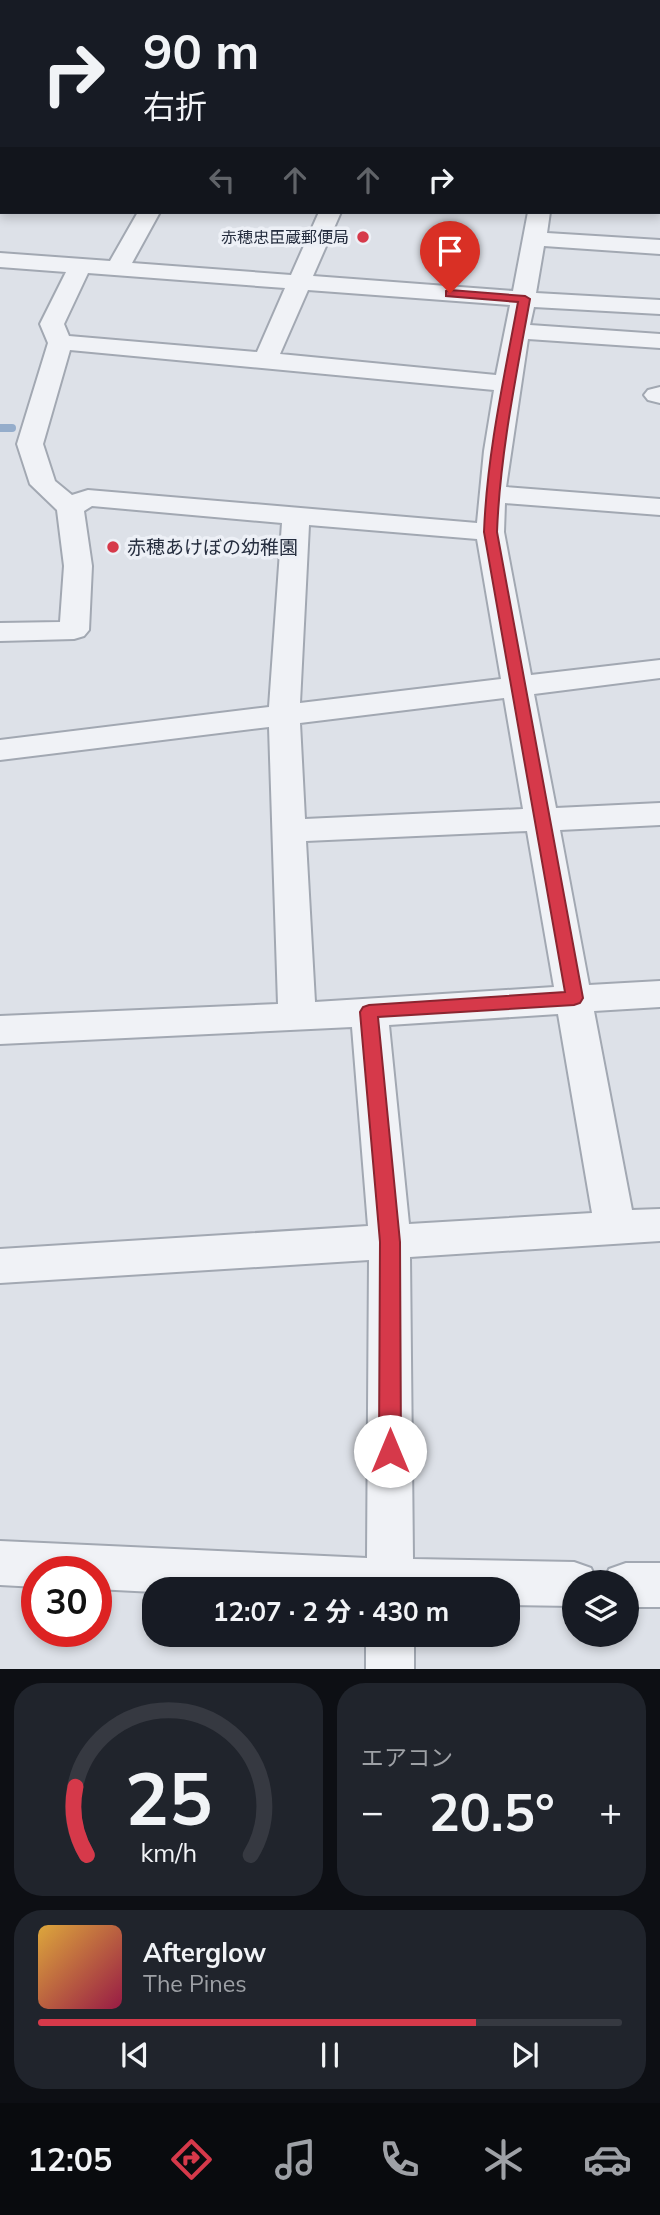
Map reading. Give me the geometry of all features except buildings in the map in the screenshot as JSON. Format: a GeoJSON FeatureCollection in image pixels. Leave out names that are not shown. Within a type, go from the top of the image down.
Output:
{"type":"FeatureCollection","features":[{"type":"Feature","properties":{"kind":"street"},"geometry":{"type":"LineString","coordinates":[[118,268],[148,214]]}},
{"type":"Feature","properties":{"kind":"street"},"geometry":{"type":"LineString","coordinates":[[265,361],[329,214]]}},
{"type":"Feature","properties":{"kind":"street"},"geometry":{"type":"LineString","coordinates":[[539,214],[525,299],[507,384],[492,494],[490,532],[615,1228]]}},
{"type":"Feature","properties":{"kind":"street"},"geometry":{"type":"LineString","coordinates":[[535,239],[660,247]]}},
{"type":"Feature","properties":{"kind":"street"},"geometry":{"type":"LineString","coordinates":[[0,260],[660,307]]}},
{"type":"Feature","properties":{"kind":"street"},"geometry":{"type":"LineString","coordinates":[[0,632],[74,630],[78,566],[70,507],[43,484],[30,444],[60,343],[52,324],[80,267]]}},
{"type":"Feature","properties":{"kind":"street"},"geometry":{"type":"LineString","coordinates":[[518,331],[660,341]]}},
{"type":"Feature","properties":{"kind":"street"},"geometry":{"type":"LineString","coordinates":[[60,343],[87,343],[507,384]]}},
{"type":"Feature","properties":{"kind":"street"},"geometry":{"type":"LineString","coordinates":[[492,494],[660,507]]}},
{"type":"Feature","properties":{"kind":"street"},"geometry":{"type":"LineString","coordinates":[[70,507],[88,498],[490,532]]}},
{"type":"Feature","properties":{"kind":"street"},"geometry":{"type":"LineString","coordinates":[[296,514],[284,715],[296,1017]]}},
{"type":"Feature","properties":{"kind":"street"},"geometry":{"type":"LineString","coordinates":[[0,750],[660,668]]}},
{"type":"Feature","properties":{"kind":"street"},"geometry":{"type":"LineString","coordinates":[[290,831],[660,814]]}},
{"type":"Feature","properties":{"kind":"street"},"geometry":{"type":"LineString","coordinates":[[0,1030],[296,1017],[660,994]]}},
{"type":"Feature","properties":{"kind":"street"},"geometry":{"type":"LineString","coordinates":[[369,1012],[390,1242],[390,1577]]}},
{"type":"Feature","properties":{"kind":"street"},"geometry":{"type":"LineString","coordinates":[[0,1266],[660,1225]]}},
{"type":"Feature","properties":{"kind":"street"},"geometry":{"type":"LineString","coordinates":[[0,1563],[248,1577]]}},
{"type":"Feature","properties":{"kind":"street"},"geometry":{"type":"LineString","coordinates":[[520,1584],[562,1584]]}},
{"type":"Feature","properties":{"kind":"street"},"geometry":{"type":"LineString","coordinates":[[639,1585],[660,1585]]}},
{"type":"Feature","properties":{"kind":"street"},"geometry":{"type":"LineString","coordinates":[[390,1647],[390,1669]]}},
{"type":"Feature","properties":{"kind":"waterway"},"geometry":{"type":"LineString","coordinates":[[0,428],[12,428]]}},
{"type":"Feature","properties":{"kind":"place","name":"赤穂忠臣蔵郵便局"},"geometry":{"type":"Point","coordinates":[363,237]}},
{"type":"Feature","properties":{"kind":"place","name":"赤穂あけぼの幼稚園"},"geometry":{"type":"Point","coordinates":[113,547]}},
{"type":"Feature","properties":{"kind":"route"},"geometry":{"type":"LineString","coordinates":[[390,1451],[390,1242],[369,1012],[574,998],[490,532],[492,494],[507,384],[525,299],[450,293]]}}]}
